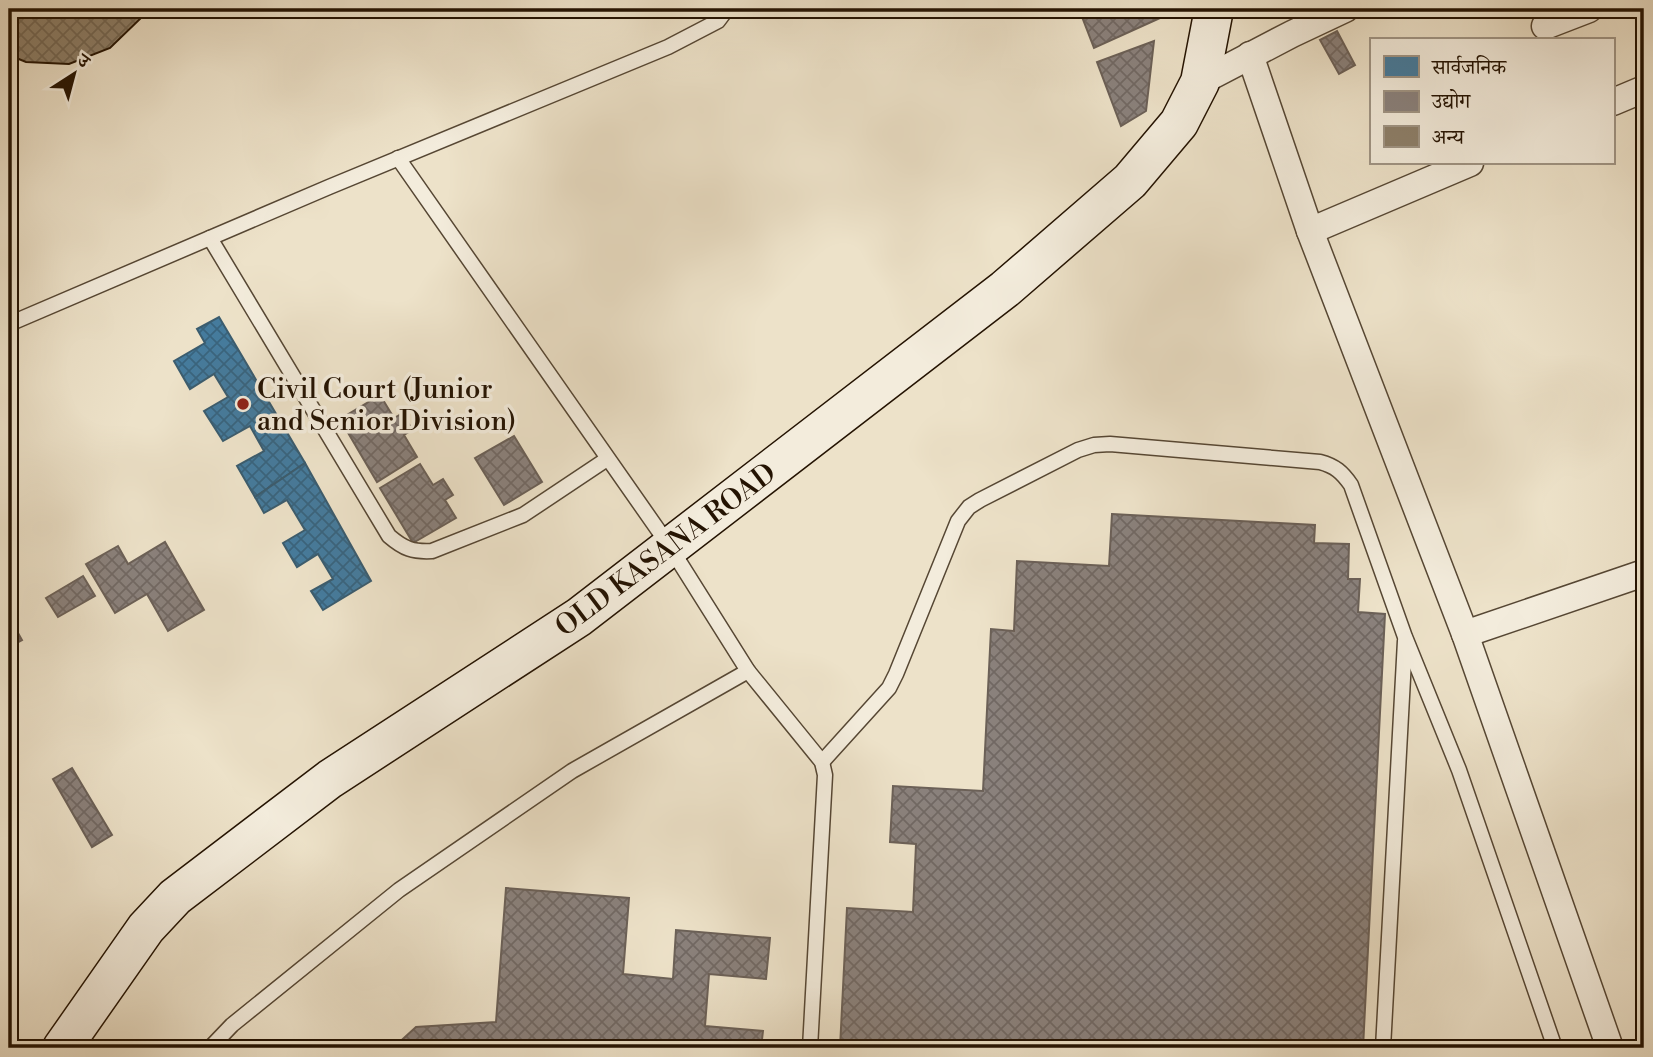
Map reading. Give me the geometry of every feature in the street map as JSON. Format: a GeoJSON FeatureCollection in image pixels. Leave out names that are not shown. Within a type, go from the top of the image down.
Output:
{"type":"FeatureCollection","features":[{"type":"Feature","properties":{"kind":"street","name":"OLD KASANA ROAD"},"geometry":{"type":"LineString","coordinates":[[62,1048],[146,928],[175,897],[330,779],[579,617],[1004,289],[1130,181],[1179,123],[1200,82],[1214,9]]}},
{"type":"Feature","properties":{"kind":"street"},"geometry":{"type":"LineString","coordinates":[[1200,82],[1345,9]]}},
{"type":"Feature","properties":{"kind":"street"},"geometry":{"type":"LineString","coordinates":[[1545,26],[1589,9]]}},
{"type":"Feature","properties":{"kind":"street"},"geometry":{"type":"LineString","coordinates":[[1250,55],[1310,232],[1465,634],[1610,1048]]}},
{"type":"Feature","properties":{"kind":"street"},"geometry":{"type":"LineString","coordinates":[[1614,102],[1644,89]]}},
{"type":"Feature","properties":{"kind":"street"},"geometry":{"type":"LineString","coordinates":[[1310,232],[1468,164]]}},
{"type":"Feature","properties":{"kind":"street"},"geometry":{"type":"LineString","coordinates":[[1465,634],[1644,573]]}},
{"type":"Feature","properties":{"kind":"lane"},"geometry":{"type":"LineString","coordinates":[[9,324],[398,158],[668,47],[718,21],[727,9]]}},
{"type":"Feature","properties":{"kind":"lane"},"geometry":{"type":"LineString","coordinates":[[398,158],[670,547],[748,671],[822,762],[825,775],[810,1048]]}},
{"type":"Feature","properties":{"kind":"lane"},"geometry":{"type":"LineString","coordinates":[[210,238],[389,536],[404,548],[418,552],[432,551],[523,514],[607,459]]}},
{"type":"Feature","properties":{"kind":"lane"},"geometry":{"type":"LineString","coordinates":[[822,762],[893,681],[958,521],[969,507],[1078,450],[1094,445],[1110,444],[1333,465],[1343,473],[1350,485],[1405,637],[1459,771],[1555,1048]]}},
{"type":"Feature","properties":{"kind":"lane"},"geometry":{"type":"LineString","coordinates":[[1383,1048],[1405,637]]}},
{"type":"Feature","properties":{"kind":"lane"},"geometry":{"type":"LineString","coordinates":[[210,1048],[232,1025],[381,903],[572,771],[748,671]]}},
{"type":"Feature","properties":{"kind":"building: सार्वजनिक","name":"Civil Court (Junior and Senior Division)"},"geometry":{"type":"Polygon","coordinates":[[[219,317],[305,463],[255,497],[237,466],[264,451],[250,426],[223,441],[204,411],[228,397],[214,374],[190,389],[174,361],[205,343],[197,329],[219,317]]]}},
{"type":"Feature","properties":{"kind":"building: सार्वजनिक","name":"Civil Court (Junior and Senior Division)"},"geometry":{"type":"Polygon","coordinates":[[[305,463],[371,581],[323,610],[311,591],[333,579],[318,554],[297,567],[283,543],[305,530],[287,500],[264,513],[255,497],[305,463]]]}},
{"type":"Feature","properties":{"kind":"building: उद्योग"},"geometry":{"type":"Polygon","coordinates":[[[1079,9],[1171,9],[1171,13],[1094,48],[1079,9]]]}},
{"type":"Feature","properties":{"kind":"building: उद्योग"},"geometry":{"type":"Polygon","coordinates":[[[1337,31],[1355,65],[1339,74],[1320,40],[1337,31]]]}},
{"type":"Feature","properties":{"kind":"building: उद्योग"},"geometry":{"type":"Polygon","coordinates":[[[1154,41],[1146,111],[1121,126],[1097,62],[1154,41]]]}},
{"type":"Feature","properties":{"kind":"building: उद्योग"},"geometry":{"type":"Polygon","coordinates":[[[380,395],[394,418],[403,413],[412,430],[404,435],[417,457],[377,482],[340,419],[380,395]]]}},
{"type":"Feature","properties":{"kind":"building: उद्योग"},"geometry":{"type":"Polygon","coordinates":[[[514,436],[542,482],[504,505],[475,458],[514,436]]]}},
{"type":"Feature","properties":{"kind":"building: उद्योग"},"geometry":{"type":"Polygon","coordinates":[[[420,464],[433,485],[443,479],[453,495],[445,500],[456,518],[413,543],[380,488],[420,464]]]}},
{"type":"Feature","properties":{"kind":"building: उद्योग"},"geometry":{"type":"Polygon","coordinates":[[[1112,514],[1315,525],[1314,543],[1349,544],[1348,579],[1360,579],[1358,612],[1385,614],[1363,1048],[840,1048],[847,908],[913,912],[916,844],[890,842],[893,786],[983,791],[991,629],[1014,631],[1017,561],[1109,566],[1112,514]]]}},
{"type":"Feature","properties":{"kind":"building: उद्योग"},"geometry":{"type":"Polygon","coordinates":[[[165,542],[204,610],[168,631],[147,594],[115,613],[86,564],[118,546],[128,564],[165,542]]]}},
{"type":"Feature","properties":{"kind":"building: उद्योग"},"geometry":{"type":"Polygon","coordinates":[[[83,576],[95,596],[58,617],[46,598],[83,576]]]}},
{"type":"Feature","properties":{"kind":"building: उद्योग"},"geometry":{"type":"Polygon","coordinates":[[[9,617],[22,640],[9,647],[9,617]]]}},
{"type":"Feature","properties":{"kind":"building: उद्योग"},"geometry":{"type":"Polygon","coordinates":[[[72,768],[112,835],[92,847],[53,779],[72,768]]]}},
{"type":"Feature","properties":{"kind":"building: उद्योग"},"geometry":{"type":"Polygon","coordinates":[[[506,888],[629,898],[623,974],[673,979],[676,930],[770,938],[766,979],[709,974],[705,1026],[763,1031],[761,1048],[393,1048],[416,1027],[496,1022],[506,888]]]}},
{"type":"Feature","properties":{"kind":"building: अन्य"},"geometry":{"type":"Polygon","coordinates":[[[9,9],[145,9],[141,18],[110,48],[69,64],[26,62],[9,55],[9,9]]]}},
{"type":"Feature","properties":{"kind":"place","name":"Civil Court (Junior and Senior Division)"},"geometry":{"type":"Point","coordinates":[243,404]}}]}
